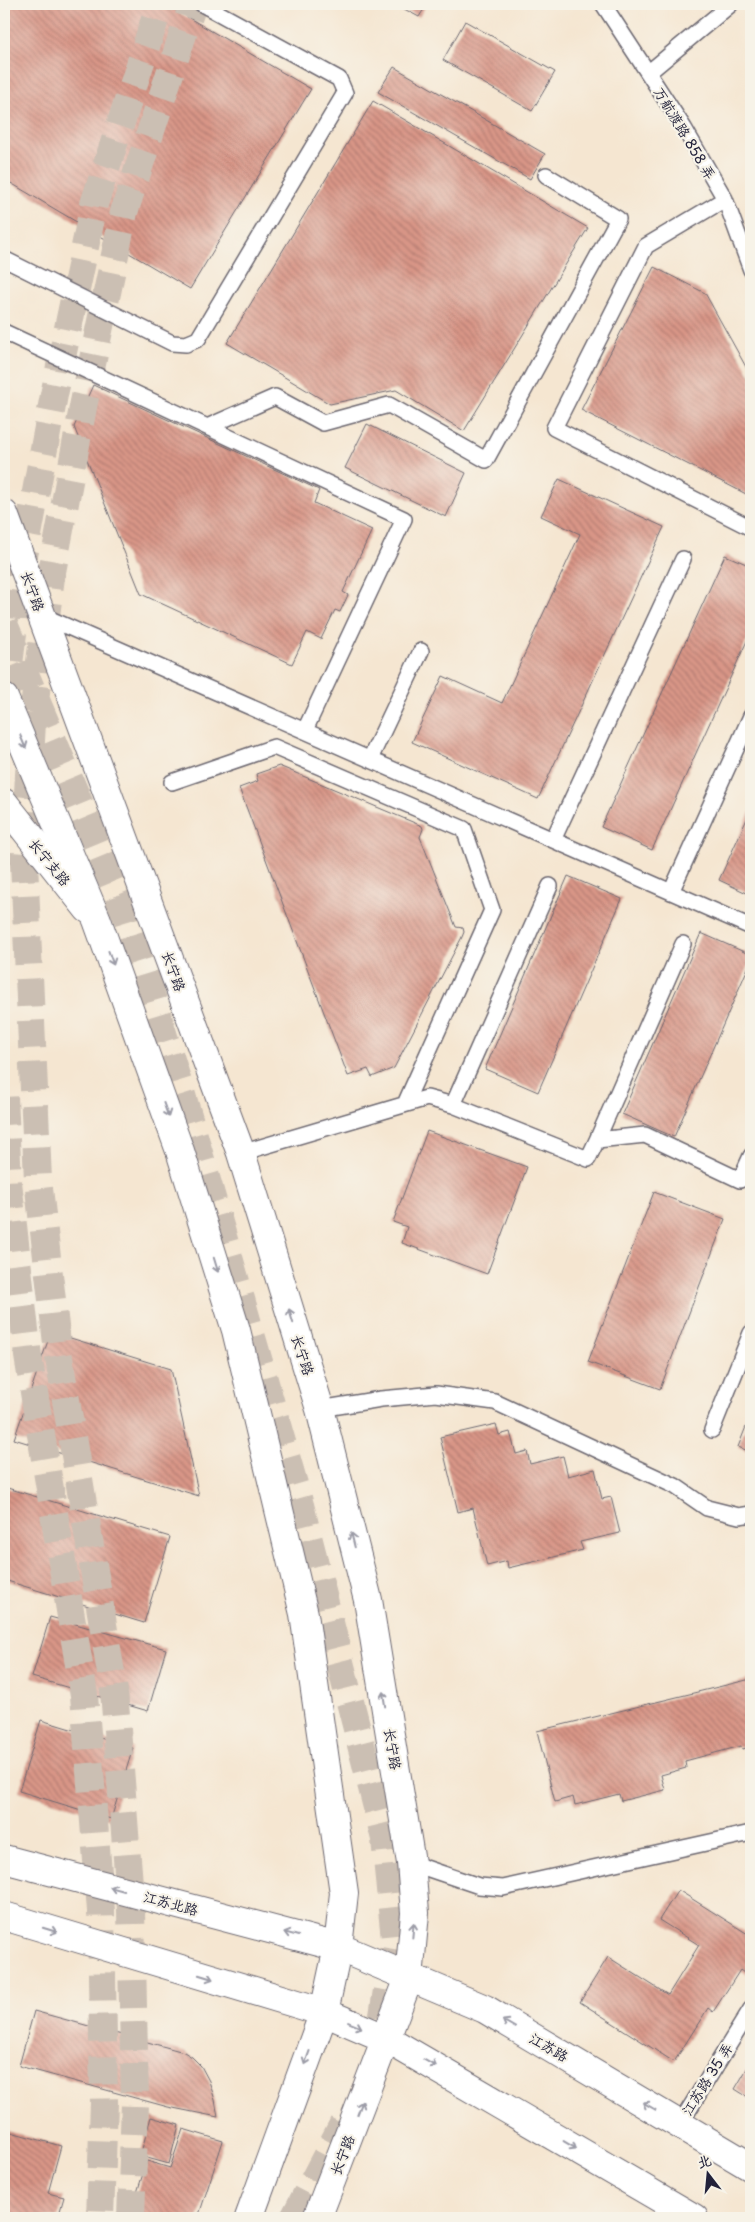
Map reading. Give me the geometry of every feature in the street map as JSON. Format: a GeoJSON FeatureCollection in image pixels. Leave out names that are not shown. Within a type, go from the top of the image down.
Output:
{"type":"FeatureCollection","features":[{"type":"Feature","properties":{"kind":"main road","name":"长宁路"},"geometry":{"type":"LineString","coordinates":[[4,514],[241,1153],[320,1409],[368,1600],[411,1863],[415,1913],[409,1978],[317,2218]]}},
{"type":"Feature","properties":{"kind":"main road"},"geometry":{"type":"LineString","coordinates":[[4,698],[97,920],[180,1151],[236,1330],[304,1614],[344,1893],[338,1946],[324,2012],[249,2218]]}},
{"type":"Feature","properties":{"kind":"main road","name":"长宁支路"},"geometry":{"type":"LineString","coordinates":[[4,803],[97,920]]}},
{"type":"Feature","properties":{"kind":"main road","name":"江苏北路"},"geometry":{"type":"LineString","coordinates":[[4,1859],[338,1946]]}},
{"type":"Feature","properties":{"kind":"main road"},"geometry":{"type":"LineString","coordinates":[[4,1916],[324,2012],[387,2039],[694,2218]]}},
{"type":"Feature","properties":{"kind":"main road","name":"江苏路"},"geometry":{"type":"LineString","coordinates":[[338,1946],[485,2010],[751,2167]]}},
{"type":"Feature","properties":{"kind":"lane"},"geometry":{"type":"LineString","coordinates":[[4,259],[172,343],[186,344],[198,339],[345,94],[339,79],[202,4]]}},
{"type":"Feature","properties":{"kind":"lane","name":"万航渡路 858 弄"},"geometry":{"type":"LineString","coordinates":[[603,4],[684,128],[725,198],[751,270]]}},
{"type":"Feature","properties":{"kind":"lane"},"geometry":{"type":"LineString","coordinates":[[648,73],[731,4]]}},
{"type":"Feature","properties":{"kind":"lane"},"geometry":{"type":"LineString","coordinates":[[207,427],[275,397],[323,423],[389,405],[486,460],[618,219],[546,175]]}},
{"type":"Feature","properties":{"kind":"lane"},"geometry":{"type":"LineString","coordinates":[[725,198],[646,246],[554,428],[751,528]]}},
{"type":"Feature","properties":{"kind":"lane"},"geometry":{"type":"LineString","coordinates":[[4,332],[404,519],[305,730]]}},
{"type":"Feature","properties":{"kind":"lane"},"geometry":{"type":"LineString","coordinates":[[553,840],[683,560]]}},
{"type":"Feature","properties":{"kind":"lane"},"geometry":{"type":"LineString","coordinates":[[42,615],[751,927]]}},
{"type":"Feature","properties":{"kind":"lane"},"geometry":{"type":"LineString","coordinates":[[370,759],[421,651]]}},
{"type":"Feature","properties":{"kind":"lane"},"geometry":{"type":"LineString","coordinates":[[671,892],[751,716]]}},
{"type":"Feature","properties":{"kind":"lane"},"geometry":{"type":"LineString","coordinates":[[274,747],[286,722]]}},
{"type":"Feature","properties":{"kind":"lane"},"geometry":{"type":"LineString","coordinates":[[172,782],[274,747],[464,829],[492,910],[405,1104]]}},
{"type":"Feature","properties":{"kind":"lane"},"geometry":{"type":"LineString","coordinates":[[453,1105],[550,886]]}},
{"type":"Feature","properties":{"kind":"lane"},"geometry":{"type":"LineString","coordinates":[[241,1153],[427,1098],[453,1105],[588,1159],[683,944]]}},
{"type":"Feature","properties":{"kind":"lane"},"geometry":{"type":"LineString","coordinates":[[597,1140],[645,1135],[740,1180],[751,1156]]}},
{"type":"Feature","properties":{"kind":"lane"},"geometry":{"type":"LineString","coordinates":[[712,1430],[751,1332]]}},
{"type":"Feature","properties":{"kind":"lane"},"geometry":{"type":"LineString","coordinates":[[320,1409],[381,1399],[436,1394],[495,1402],[675,1486],[707,1508],[739,1516],[751,1514]]}},
{"type":"Feature","properties":{"kind":"lane"},"geometry":{"type":"LineString","coordinates":[[411,1863],[478,1886],[503,1888],[751,1833]]}},
{"type":"Feature","properties":{"kind":"lane","name":"江苏路 35 弄"},"geometry":{"type":"LineString","coordinates":[[680,2124],[751,2009]]}},
{"type":"Feature","properties":{"kind":"building"},"geometry":{"type":"Polygon","coordinates":[[[4,4],[165,4],[311,89],[190,289],[4,179],[4,100],[7,94],[4,85],[4,4]]]}},
{"type":"Feature","properties":{"kind":"building"},"geometry":{"type":"Polygon","coordinates":[[[395,4],[427,4],[419,17],[395,4]]]}},
{"type":"Feature","properties":{"kind":"building"},"geometry":{"type":"Polygon","coordinates":[[[465,21],[555,72],[532,111],[443,60],[465,21]]]}},
{"type":"Feature","properties":{"kind":"building"},"geometry":{"type":"Polygon","coordinates":[[[394,67],[545,154],[530,179],[378,92],[394,67]]]}},
{"type":"Feature","properties":{"kind":"building"},"geometry":{"type":"Polygon","coordinates":[[[373,101],[588,228],[464,431],[396,390],[330,404],[227,343],[373,101]]]}},
{"type":"Feature","properties":{"kind":"building"},"geometry":{"type":"Polygon","coordinates":[[[654,267],[705,293],[751,376],[750,496],[581,410],[654,267]]]}},
{"type":"Feature","properties":{"kind":"building"},"geometry":{"type":"Polygon","coordinates":[[[93,385],[319,490],[314,503],[372,530],[343,592],[348,595],[340,612],[335,610],[321,639],[307,632],[292,664],[141,594],[74,427],[93,385]]]}},
{"type":"Feature","properties":{"kind":"building"},"geometry":{"type":"Polygon","coordinates":[[[367,424],[466,473],[446,517],[345,468],[367,424]]]}},
{"type":"Feature","properties":{"kind":"building"},"geometry":{"type":"Polygon","coordinates":[[[559,479],[664,527],[538,799],[412,742],[443,676],[502,703],[580,534],[541,516],[559,479]]]}},
{"type":"Feature","properties":{"kind":"building"},"geometry":{"type":"Polygon","coordinates":[[[725,555],[751,566],[751,632],[652,850],[601,827],[725,555]]]}},
{"type":"Feature","properties":{"kind":"building"},"geometry":{"type":"Polygon","coordinates":[[[279,766],[422,826],[423,829],[420,837],[456,927],[463,928],[462,937],[394,1068],[372,1077],[368,1069],[348,1076],[239,788],[258,781],[256,774],[279,766]]]}},
{"type":"Feature","properties":{"kind":"building"},"geometry":{"type":"Polygon","coordinates":[[[751,810],[751,895],[719,880],[751,810]]]}},
{"type":"Feature","properties":{"kind":"building"},"geometry":{"type":"Polygon","coordinates":[[[568,876],[622,899],[538,1092],[485,1069],[568,876]]]}},
{"type":"Feature","properties":{"kind":"building"},"geometry":{"type":"Polygon","coordinates":[[[701,933],[751,955],[751,961],[674,1137],[622,1114],[701,933]]]}},
{"type":"Feature","properties":{"kind":"building"},"geometry":{"type":"Polygon","coordinates":[[[427,1131],[527,1167],[487,1274],[402,1243],[407,1227],[393,1222],[427,1131]]]}},
{"type":"Feature","properties":{"kind":"building"},"geometry":{"type":"Polygon","coordinates":[[[654,1192],[725,1219],[660,1389],[588,1362],[654,1192]]]}},
{"type":"Feature","properties":{"kind":"building"},"geometry":{"type":"Polygon","coordinates":[[[51,1332],[171,1369],[199,1496],[14,1439],[51,1332]]]}},
{"type":"Feature","properties":{"kind":"building"},"geometry":{"type":"Polygon","coordinates":[[[751,1414],[751,1452],[738,1447],[751,1414]]]}},
{"type":"Feature","properties":{"kind":"building"},"geometry":{"type":"Polygon","coordinates":[[[496,1424],[499,1435],[510,1432],[516,1454],[527,1451],[530,1464],[563,1456],[568,1476],[595,1469],[602,1499],[611,1497],[620,1533],[580,1542],[583,1550],[508,1568],[507,1561],[487,1566],[473,1508],[458,1512],[440,1437],[496,1424]]]}},
{"type":"Feature","properties":{"kind":"building"},"geometry":{"type":"Polygon","coordinates":[[[4,1487],[170,1537],[144,1623],[4,1580],[4,1487]]]}},
{"type":"Feature","properties":{"kind":"building"},"geometry":{"type":"Polygon","coordinates":[[[50,1617],[166,1649],[148,1711],[32,1677],[50,1617]]]}},
{"type":"Feature","properties":{"kind":"building"},"geometry":{"type":"Polygon","coordinates":[[[751,1679],[751,1747],[742,1749],[741,1746],[685,1761],[686,1768],[661,1775],[665,1790],[621,1801],[619,1794],[575,1805],[573,1797],[555,1802],[537,1731],[751,1679]]]}},
{"type":"Feature","properties":{"kind":"building"},"geometry":{"type":"Polygon","coordinates":[[[41,1720],[133,1748],[111,1819],[19,1791],[41,1720]]]}},
{"type":"Feature","properties":{"kind":"building"},"geometry":{"type":"Polygon","coordinates":[[[678,1890],[751,1936],[751,1971],[748,1976],[740,1970],[713,2012],[708,2008],[674,2062],[580,2002],[608,1957],[668,1995],[699,1945],[659,1920],[678,1890]]]}},
{"type":"Feature","properties":{"kind":"building"},"geometry":{"type":"Polygon","coordinates":[[[34,2011],[184,2052],[201,2066],[209,2081],[218,2117],[168,2107],[19,2066],[34,2011]]]}},
{"type":"Feature","properties":{"kind":"building"},"geometry":{"type":"Polygon","coordinates":[[[751,2062],[751,2099],[735,2089],[751,2062]]]}},
{"type":"Feature","properties":{"kind":"building"},"geometry":{"type":"Polygon","coordinates":[[[151,2117],[179,2125],[169,2164],[140,2156],[151,2117]]]}},
{"type":"Feature","properties":{"kind":"building"},"geometry":{"type":"Polygon","coordinates":[[[183,2129],[223,2141],[198,2218],[129,2218],[147,2161],[170,2168],[183,2129]]]}},
{"type":"Feature","properties":{"kind":"building"},"geometry":{"type":"Polygon","coordinates":[[[4,2130],[61,2146],[48,2193],[64,2197],[58,2218],[4,2218],[4,2130]]]}},
{"type":"Feature","properties":{"kind":"tunnel"},"geometry":{"type":"LineString","coordinates":[[4,702],[21,572],[54,395],[94,204],[160,4]]}},
{"type":"Feature","properties":{"kind":"tunnel"},"geometry":{"type":"LineString","coordinates":[[131,2218],[135,2103],[131,1910],[114,1691],[58,1352],[38,1180],[24,862],[32,723],[51,577],[84,402],[124,212],[193,4]]}},
{"type":"Feature","properties":{"kind":"tunnel"},"geometry":{"type":"LineString","coordinates":[[4,624],[128,919],[191,1125],[300,1505],[385,1839],[395,1939],[382,2022],[376,2037]]}},
{"type":"Feature","properties":{"kind":"tunnel"},"geometry":{"type":"LineString","coordinates":[[4,1097],[8,1182],[28,1356],[84,1695],[101,1911],[104,2103],[100,2218]]}},
{"type":"Feature","properties":{"kind":"tunnel"},"geometry":{"type":"LineString","coordinates":[[294,2218],[343,2124]]}}]}
